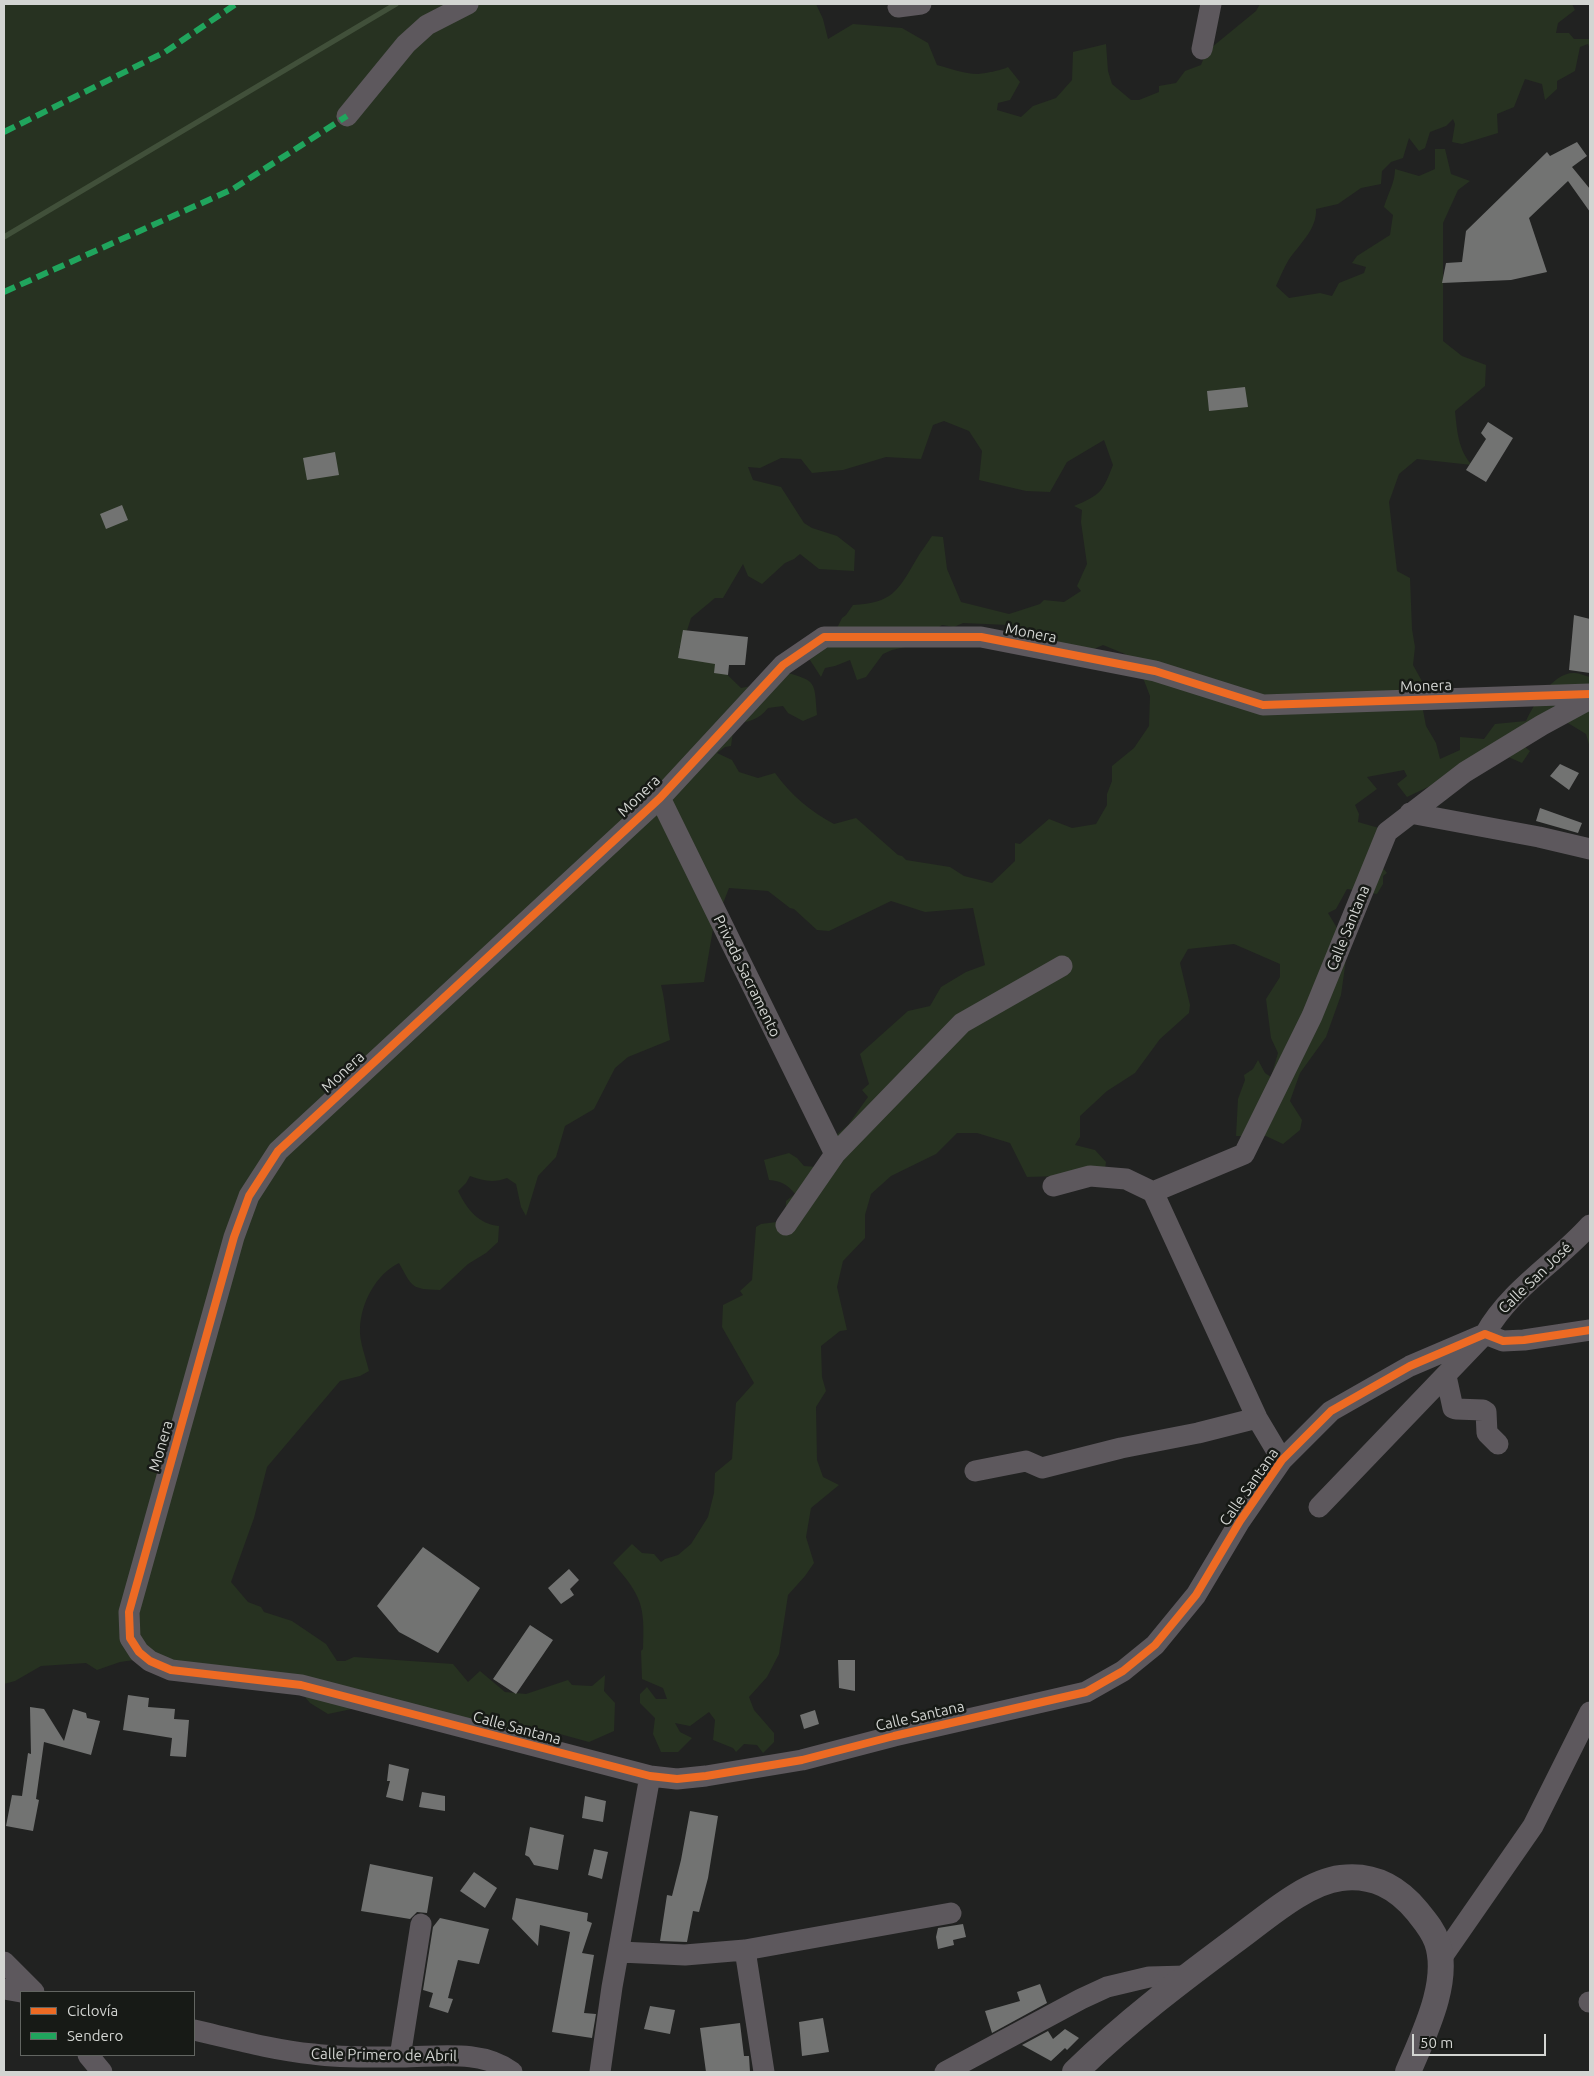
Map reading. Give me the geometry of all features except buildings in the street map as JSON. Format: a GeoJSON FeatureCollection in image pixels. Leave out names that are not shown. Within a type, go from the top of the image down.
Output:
{"type":"FeatureCollection","features":[{"type":"Feature","properties":{"kind":"street"},"geometry":{"type":"LineString","coordinates":[[347,116],[406,44],[427,25],[468,4]]}},
{"type":"Feature","properties":{"kind":"street"},"geometry":{"type":"LineString","coordinates":[[898,7],[921,4]]}},
{"type":"Feature","properties":{"kind":"street"},"geometry":{"type":"LineString","coordinates":[[1202,49],[1211,4]]}},
{"type":"Feature","properties":{"kind":"street","name":"Monera"},"geometry":{"type":"LineString","coordinates":[[130,1638],[129,1612],[234,1237],[249,1196],[278,1151],[660,798],[783,665],[824,637],[981,637],[1154,671],[1263,705],[1590,694]]}},
{"type":"Feature","properties":{"kind":"street","name":"Calle Santana"},"geometry":{"type":"LineString","coordinates":[[1282,1460],[1257,1418],[1153,1192],[1244,1154],[1312,1016],[1387,832],[1465,772],[1542,725],[1590,699]]}},
{"type":"Feature","properties":{"kind":"street","name":"Privada Sacramento"},"geometry":{"type":"LineString","coordinates":[[660,798],[835,1154]]}},
{"type":"Feature","properties":{"kind":"street"},"geometry":{"type":"LineString","coordinates":[[1410,813],[1539,837],[1590,849]]}},
{"type":"Feature","properties":{"kind":"street"},"geometry":{"type":"LineString","coordinates":[[786,1225],[835,1154],[962,1023],[1062,966]]}},
{"type":"Feature","properties":{"kind":"street"},"geometry":{"type":"LineString","coordinates":[[1054,1186],[1090,1176],[1126,1179],[1153,1192]]}},
{"type":"Feature","properties":{"kind":"street","name":"Calle San José"},"geometry":{"type":"LineString","coordinates":[[1319,1507],[1485,1334],[1495,1316],[1590,1225]]}},
{"type":"Feature","properties":{"kind":"street"},"geometry":{"type":"LineString","coordinates":[[1485,1334],[1503,1341],[1524,1340],[1590,1330]]}},
{"type":"Feature","properties":{"kind":"street","name":"Calle Santana"},"geometry":{"type":"LineString","coordinates":[[130,1638],[139,1652],[150,1661],[172,1670],[301,1685],[650,1776],[677,1779],[706,1776],[802,1760],[894,1736],[1086,1692],[1123,1671],[1155,1644],[1196,1595],[1240,1521],[1282,1460],[1331,1412],[1410,1366],[1485,1334]]}},
{"type":"Feature","properties":{"kind":"street"},"geometry":{"type":"LineString","coordinates":[[1446,1376],[1453,1408],[1456,1410],[1483,1410],[1486,1412],[1487,1433],[1498,1444]]}},
{"type":"Feature","properties":{"kind":"street"},"geometry":{"type":"LineString","coordinates":[[974,1471],[1026,1461],[1042,1468],[1121,1448],[1198,1433],[1257,1418]]}},
{"type":"Feature","properties":{"kind":"street"},"geometry":{"type":"LineString","coordinates":[[1440,1960],[1533,1826],[1590,1712]]}},
{"type":"Feature","properties":{"kind":"street"},"geometry":{"type":"LineString","coordinates":[[600,2072],[612,1987],[620,1952],[650,1776]]}},
{"type":"Feature","properties":{"kind":"street"},"geometry":{"type":"LineString","coordinates":[[1074,2072],[1107,2040],[1186,1976],[1302,1893],[1329,1880],[1361,1877],[1379,1881],[1396,1890],[1408,1900],[1429,1926],[1437,1941],[1440,1960],[1438,1989],[1432,2014],[1408,2072]]}},
{"type":"Feature","properties":{"kind":"street"},"geometry":{"type":"LineString","coordinates":[[620,1952],[685,1955],[745,1950],[951,1913]]}},
{"type":"Feature","properties":{"kind":"street"},"geometry":{"type":"LineString","coordinates":[[400,2057],[421,1924]]}},
{"type":"Feature","properties":{"kind":"street"},"geometry":{"type":"LineString","coordinates":[[745,1950],[764,2072]]}},
{"type":"Feature","properties":{"kind":"street"},"geometry":{"type":"LineString","coordinates":[[4,1962],[33,1991]]}},
{"type":"Feature","properties":{"kind":"street"},"geometry":{"type":"LineString","coordinates":[[946,2072],[1081,1999],[1107,1987],[1149,1977],[1186,1976]]}},
{"type":"Feature","properties":{"kind":"street"},"geometry":{"type":"LineString","coordinates":[[4,1989],[20,1992]]}},
{"type":"Feature","properties":{"kind":"street","name":"Calle Primero de Abril"},"geometry":{"type":"LineString","coordinates":[[195,2030],[314,2055],[458,2056],[484,2059],[503,2066],[512,2072]]}},
{"type":"Feature","properties":{"kind":"street"},"geometry":{"type":"LineString","coordinates":[[89,2056],[102,2072]]}},
{"type":"Feature","properties":{"kind":"green space"},"geometry":{"type":"Polygon","coordinates":[[[4,4],[816,4],[823,19],[828,39],[853,24],[902,28],[928,43],[937,65],[972,74],[993,72],[1008,67],[1020,82],[1010,100],[998,103],[997,110],[1021,117],[1033,106],[1056,98],[1072,80],[1073,52],[1106,44],[1108,71],[1112,84],[1131,100],[1139,100],[1159,92],[1159,86],[1176,83],[1185,71],[1201,65],[1206,52],[1256,11],[1260,4],[1572,4],[1575,10],[1558,23],[1556,33],[1569,33],[1574,39],[1590,39],[1590,49],[1588,44],[1580,47],[1575,71],[1557,81],[1557,89],[1545,100],[1542,84],[1525,79],[1514,107],[1497,114],[1498,133],[1462,144],[1452,142],[1455,124],[1453,119],[1446,126],[1430,132],[1425,148],[1419,151],[1409,138],[1403,158],[1391,162],[1382,171],[1381,184],[1361,188],[1338,204],[1316,209],[1314,224],[1288,261],[1276,286],[1289,298],[1320,293],[1332,296],[1339,283],[1364,273],[1366,267],[1352,263],[1357,256],[1390,235],[1393,215],[1384,207],[1393,183],[1395,169],[1419,176],[1435,169],[1435,149],[1445,149],[1451,174],[1470,181],[1458,190],[1443,223],[1443,341],[1462,356],[1486,365],[1485,386],[1455,411],[1461,446],[1472,465],[1417,459],[1399,474],[1389,502],[1397,571],[1410,578],[1412,629],[1415,647],[1413,665],[1423,683],[1422,705],[1426,726],[1436,743],[1440,759],[1460,750],[1460,737],[1484,739],[1495,724],[1526,721],[1539,698],[1552,683],[1559,677],[1575,673],[1590,677],[1590,748],[1586,734],[1563,720],[1524,746],[1530,751],[1522,763],[1506,756],[1462,785],[1428,787],[1407,797],[1397,784],[1407,776],[1404,770],[1367,777],[1377,789],[1355,805],[1359,814],[1358,822],[1379,828],[1383,868],[1387,873],[1383,876],[1383,884],[1377,894],[1347,889],[1336,909],[1328,913],[1337,928],[1347,952],[1341,995],[1326,1037],[1300,1073],[1290,1101],[1302,1120],[1300,1130],[1283,1144],[1266,1136],[1236,1136],[1238,1099],[1245,1080],[1244,1075],[1253,1069],[1258,1060],[1265,1073],[1271,1077],[1278,1053],[1271,1038],[1266,999],[1280,977],[1280,964],[1234,944],[1188,949],[1180,963],[1190,1005],[1189,1013],[1160,1039],[1135,1073],[1107,1091],[1080,1116],[1080,1137],[1075,1145],[1095,1150],[1106,1162],[1105,1170],[1091,1175],[1027,1177],[1010,1143],[977,1133],[957,1133],[936,1154],[891,1176],[871,1194],[865,1215],[865,1238],[843,1261],[837,1287],[847,1330],[840,1331],[821,1346],[822,1377],[826,1391],[816,1407],[817,1460],[823,1477],[839,1485],[811,1508],[806,1537],[814,1563],[788,1595],[779,1654],[767,1677],[749,1697],[754,1710],[774,1733],[774,1742],[763,1753],[757,1745],[744,1744],[736,1752],[733,1748],[713,1740],[715,1720],[709,1712],[690,1726],[675,1723],[680,1732],[692,1738],[678,1752],[661,1752],[653,1734],[655,1718],[640,1703],[640,1694],[647,1687],[656,1699],[667,1699],[663,1688],[642,1679],[643,1622],[640,1602],[630,1584],[613,1563],[632,1544],[642,1553],[654,1554],[661,1562],[678,1555],[691,1544],[708,1517],[714,1493],[715,1473],[732,1459],[736,1403],[754,1383],[722,1327],[723,1305],[743,1295],[740,1291],[752,1280],[756,1227],[761,1224],[785,1221],[786,1201],[795,1194],[784,1184],[769,1180],[764,1160],[789,1153],[804,1166],[817,1167],[825,1156],[826,1144],[848,1125],[868,1097],[862,1090],[869,1084],[860,1054],[908,1011],[930,1006],[941,987],[966,972],[985,965],[973,908],[925,912],[891,901],[829,931],[817,930],[794,909],[768,891],[729,888],[713,929],[704,982],[661,985],[670,1040],[628,1057],[615,1068],[594,1109],[565,1126],[556,1157],[538,1176],[526,1216],[521,1207],[516,1184],[507,1178],[488,1181],[470,1176],[458,1191],[474,1215],[485,1222],[499,1226],[498,1242],[486,1253],[468,1264],[440,1290],[423,1289],[414,1286],[399,1263],[383,1274],[371,1290],[361,1318],[361,1338],[369,1371],[360,1376],[340,1381],[267,1467],[254,1518],[231,1582],[248,1602],[261,1607],[264,1612],[292,1621],[326,1644],[337,1661],[345,1661],[354,1657],[453,1664],[468,1682],[480,1671],[505,1692],[526,1694],[568,1680],[572,1685],[592,1686],[605,1675],[604,1691],[615,1703],[614,1731],[589,1742],[549,1731],[524,1740],[366,1706],[328,1714],[310,1703],[300,1691],[184,1666],[162,1656],[120,1662],[97,1670],[86,1663],[41,1666],[15,1681],[4,1684],[4,4]],[[944,421],[933,425],[921,459],[886,457],[843,470],[812,473],[801,459],[781,458],[760,468],[748,467],[753,480],[781,487],[804,523],[812,528],[837,536],[855,550],[854,571],[819,569],[800,554],[785,563],[762,584],[748,576],[743,564],[723,598],[715,598],[691,618],[684,640],[679,648],[711,659],[741,688],[757,685],[784,672],[803,678],[812,684],[817,715],[803,721],[788,713],[783,706],[768,708],[753,720],[734,724],[731,746],[725,747],[717,753],[732,760],[739,772],[758,778],[775,773],[801,802],[834,824],[856,818],[906,860],[950,867],[964,876],[992,883],[1015,861],[1015,843],[1020,844],[1049,819],[1072,828],[1096,824],[1107,805],[1107,794],[1112,781],[1112,766],[1134,748],[1149,726],[1150,696],[1140,670],[1125,654],[1103,645],[1085,653],[1030,637],[1008,625],[963,623],[954,627],[942,625],[915,645],[883,654],[866,677],[857,680],[850,660],[825,668],[821,677],[808,657],[835,632],[842,618],[853,605],[877,601],[892,593],[904,580],[932,536],[943,537],[947,569],[961,602],[1009,614],[1040,604],[1044,600],[1064,602],[1081,591],[1077,586],[1087,564],[1081,522],[1082,510],[1074,506],[1096,495],[1106,481],[1113,465],[1104,440],[1067,462],[1050,492],[1026,491],[979,480],[982,451],[969,431],[944,421]]]}},
{"type":"Feature","properties":{"kind":"waterway"},"geometry":{"type":"LineString","coordinates":[[4,237],[396,4]]}},
{"type":"Feature","properties":{"kind":"marked path"},"geometry":{"type":"LineString","coordinates":[[4,132],[165,52],[236,4]]}},
{"type":"Feature","properties":{"kind":"marked path"},"geometry":{"type":"LineString","coordinates":[[4,292],[233,189],[347,116]]}},
{"type":"Feature","properties":{"kind":"cycle path"},"geometry":{"type":"LineString","coordinates":[[1590,694],[1263,705],[1155,671],[981,637],[824,637],[783,665],[660,798],[278,1151],[249,1196],[234,1237],[129,1612],[130,1638],[139,1652],[150,1661],[171,1670],[301,1685],[650,1776],[677,1779],[706,1776],[802,1760],[894,1736],[1086,1692],[1123,1671],[1155,1645],[1196,1595],[1240,1521],[1282,1460],[1331,1411],[1410,1366],[1485,1334],[1503,1341],[1524,1340],[1590,1330]]}}]}
